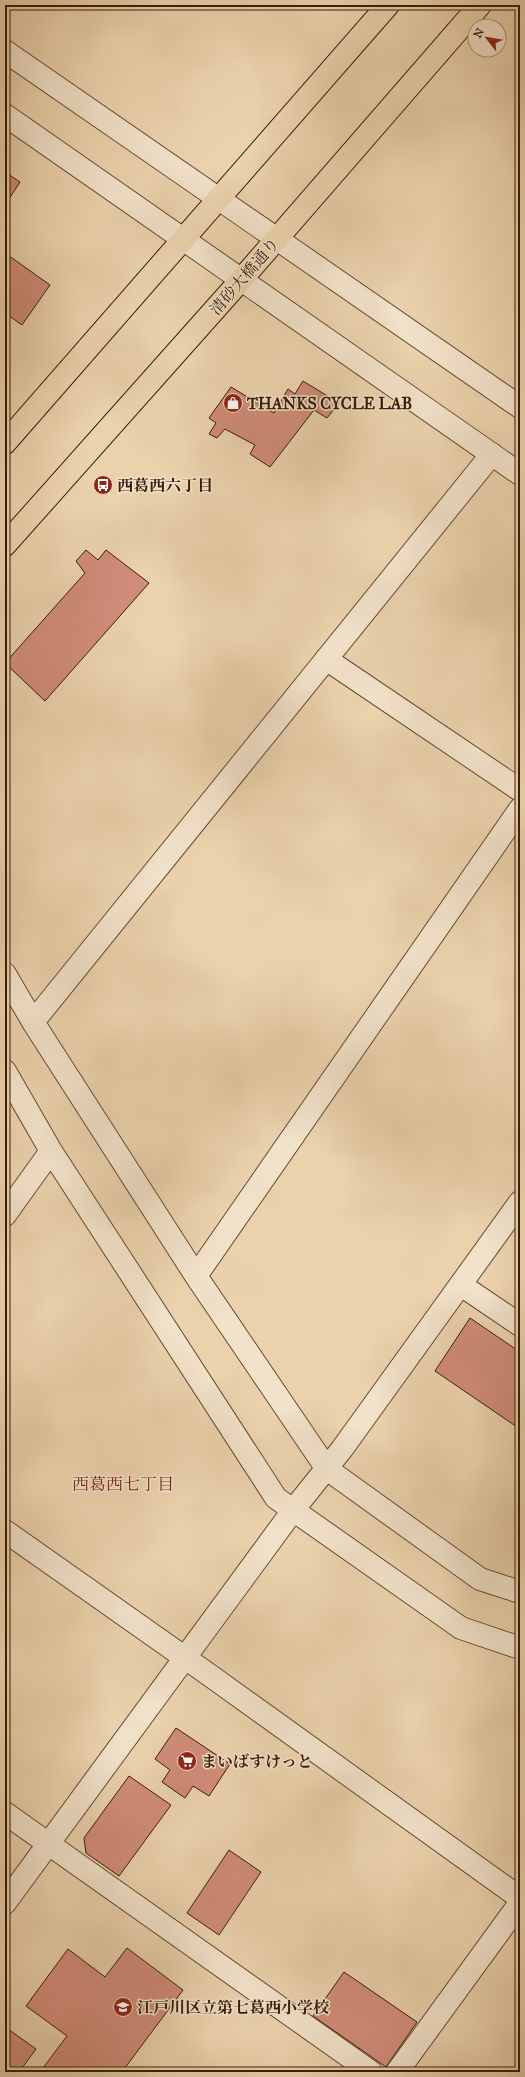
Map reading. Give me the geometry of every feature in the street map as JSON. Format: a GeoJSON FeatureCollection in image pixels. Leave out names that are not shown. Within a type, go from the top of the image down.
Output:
{"type":"FeatureCollection","features":[{"type":"Feature","properties":{"kind":"main road"},"geometry":{"type":"LineString","coordinates":[[5,443],[388,5]]}},
{"type":"Feature","properties":{"kind":"main road","name":"清砂大橋通り"},"geometry":{"type":"LineString","coordinates":[[5,545],[277,239],[480,5]]}},
{"type":"Feature","properties":{"kind":"street"},"geometry":{"type":"LineString","coordinates":[[5,51],[520,407]]}},
{"type":"Feature","properties":{"kind":"street"},"geometry":{"type":"LineString","coordinates":[[5,115],[520,474]]}},
{"type":"Feature","properties":{"kind":"street"},"geometry":{"type":"LineString","coordinates":[[33,1022],[492,454]]}},
{"type":"Feature","properties":{"kind":"street"},"geometry":{"type":"LineString","coordinates":[[326,659],[520,790]]}},
{"type":"Feature","properties":{"kind":"street"},"geometry":{"type":"LineString","coordinates":[[196,1276],[520,809]]}},
{"type":"Feature","properties":{"kind":"street"},"geometry":{"type":"LineString","coordinates":[[5,974],[33,1022],[196,1276],[327,1469],[480,1579],[520,1592]]}},
{"type":"Feature","properties":{"kind":"street"},"geometry":{"type":"LineString","coordinates":[[5,1071],[51,1152],[276,1498],[294,1509],[461,1628],[520,1648]]}},
{"type":"Feature","properties":{"kind":"street"},"geometry":{"type":"LineString","coordinates":[[5,1215],[51,1152]]}},
{"type":"Feature","properties":{"kind":"street"},"geometry":{"type":"LineString","coordinates":[[5,1903],[294,1509],[327,1469],[520,1202]]}},
{"type":"Feature","properties":{"kind":"street"},"geometry":{"type":"LineString","coordinates":[[461,1285],[520,1325]]}},
{"type":"Feature","properties":{"kind":"street"},"geometry":{"type":"LineString","coordinates":[[5,1531],[520,1898]]}},
{"type":"Feature","properties":{"kind":"street"},"geometry":{"type":"LineString","coordinates":[[5,1813],[371,2072]]}},
{"type":"Feature","properties":{"kind":"street"},"geometry":{"type":"LineString","coordinates":[[397,2072],[520,1903]]}},
{"type":"Feature","properties":{"kind":"building"},"geometry":{"type":"Polygon","coordinates":[[[5,172],[20,182],[5,205],[5,172]]]}},
{"type":"Feature","properties":{"kind":"building"},"geometry":{"type":"Polygon","coordinates":[[[5,253],[50,285],[22,325],[5,313],[5,253]]]}},
{"type":"Feature","properties":{"kind":"building"},"geometry":{"type":"Polygon","coordinates":[[[303,381],[339,403],[327,418],[314,410],[270,467],[250,454],[255,445],[225,429],[217,438],[209,434],[216,423],[209,418],[231,387],[274,413],[288,389],[295,394],[303,381]]]}},
{"type":"Feature","properties":{"kind":"building"},"geometry":{"type":"Polygon","coordinates":[[[86,550],[98,560],[106,550],[149,583],[45,701],[5,663],[85,573],[76,561],[86,550]]]}},
{"type":"Feature","properties":{"kind":"building"},"geometry":{"type":"Polygon","coordinates":[[[470,1318],[520,1352],[520,1429],[435,1371],[470,1318]]]}},
{"type":"Feature","properties":{"kind":"building"},"geometry":{"type":"Polygon","coordinates":[[[176,1728],[230,1764],[209,1796],[193,1786],[185,1798],[162,1782],[170,1770],[155,1759],[176,1728]]]}},
{"type":"Feature","properties":{"kind":"building"},"geometry":{"type":"Polygon","coordinates":[[[129,1776],[171,1805],[119,1876],[86,1853],[84,1838],[129,1776]]]}},
{"type":"Feature","properties":{"kind":"building"},"geometry":{"type":"Polygon","coordinates":[[[229,1850],[261,1872],[219,1935],[187,1913],[229,1850]]]}},
{"type":"Feature","properties":{"kind":"building"},"geometry":{"type":"Polygon","coordinates":[[[127,1948],[183,1990],[122,2072],[40,2072],[67,2036],[26,2006],[68,1949],[105,1977],[127,1948]]]}},
{"type":"Feature","properties":{"kind":"building"},"geometry":{"type":"Polygon","coordinates":[[[344,1972],[417,2022],[386,2067],[313,2016],[344,1972]]]}},
{"type":"Feature","properties":{"kind":"building"},"geometry":{"type":"Polygon","coordinates":[[[5,2027],[36,2049],[19,2072],[5,2072],[5,2027]]]}},
{"type":"Feature","properties":{"kind":"place","name":"THANKS CYCLE LAB"},"geometry":{"type":"Point","coordinates":[233,403]}},
{"type":"Feature","properties":{"kind":"place","name":"西葛西六丁目"},"geometry":{"type":"Point","coordinates":[103,485]}},
{"type":"Feature","properties":{"kind":"place","name":"まいばすけっと"},"geometry":{"type":"Point","coordinates":[187,1761]}},
{"type":"Feature","properties":{"kind":"place","name":"江戸川区立第七葛西小学校"},"geometry":{"type":"Point","coordinates":[123,2007]}},
{"type":"Feature","properties":{"kind":"district","name":"西葛西七丁目"},"geometry":{"type":"Point","coordinates":[123,1484]}}]}
